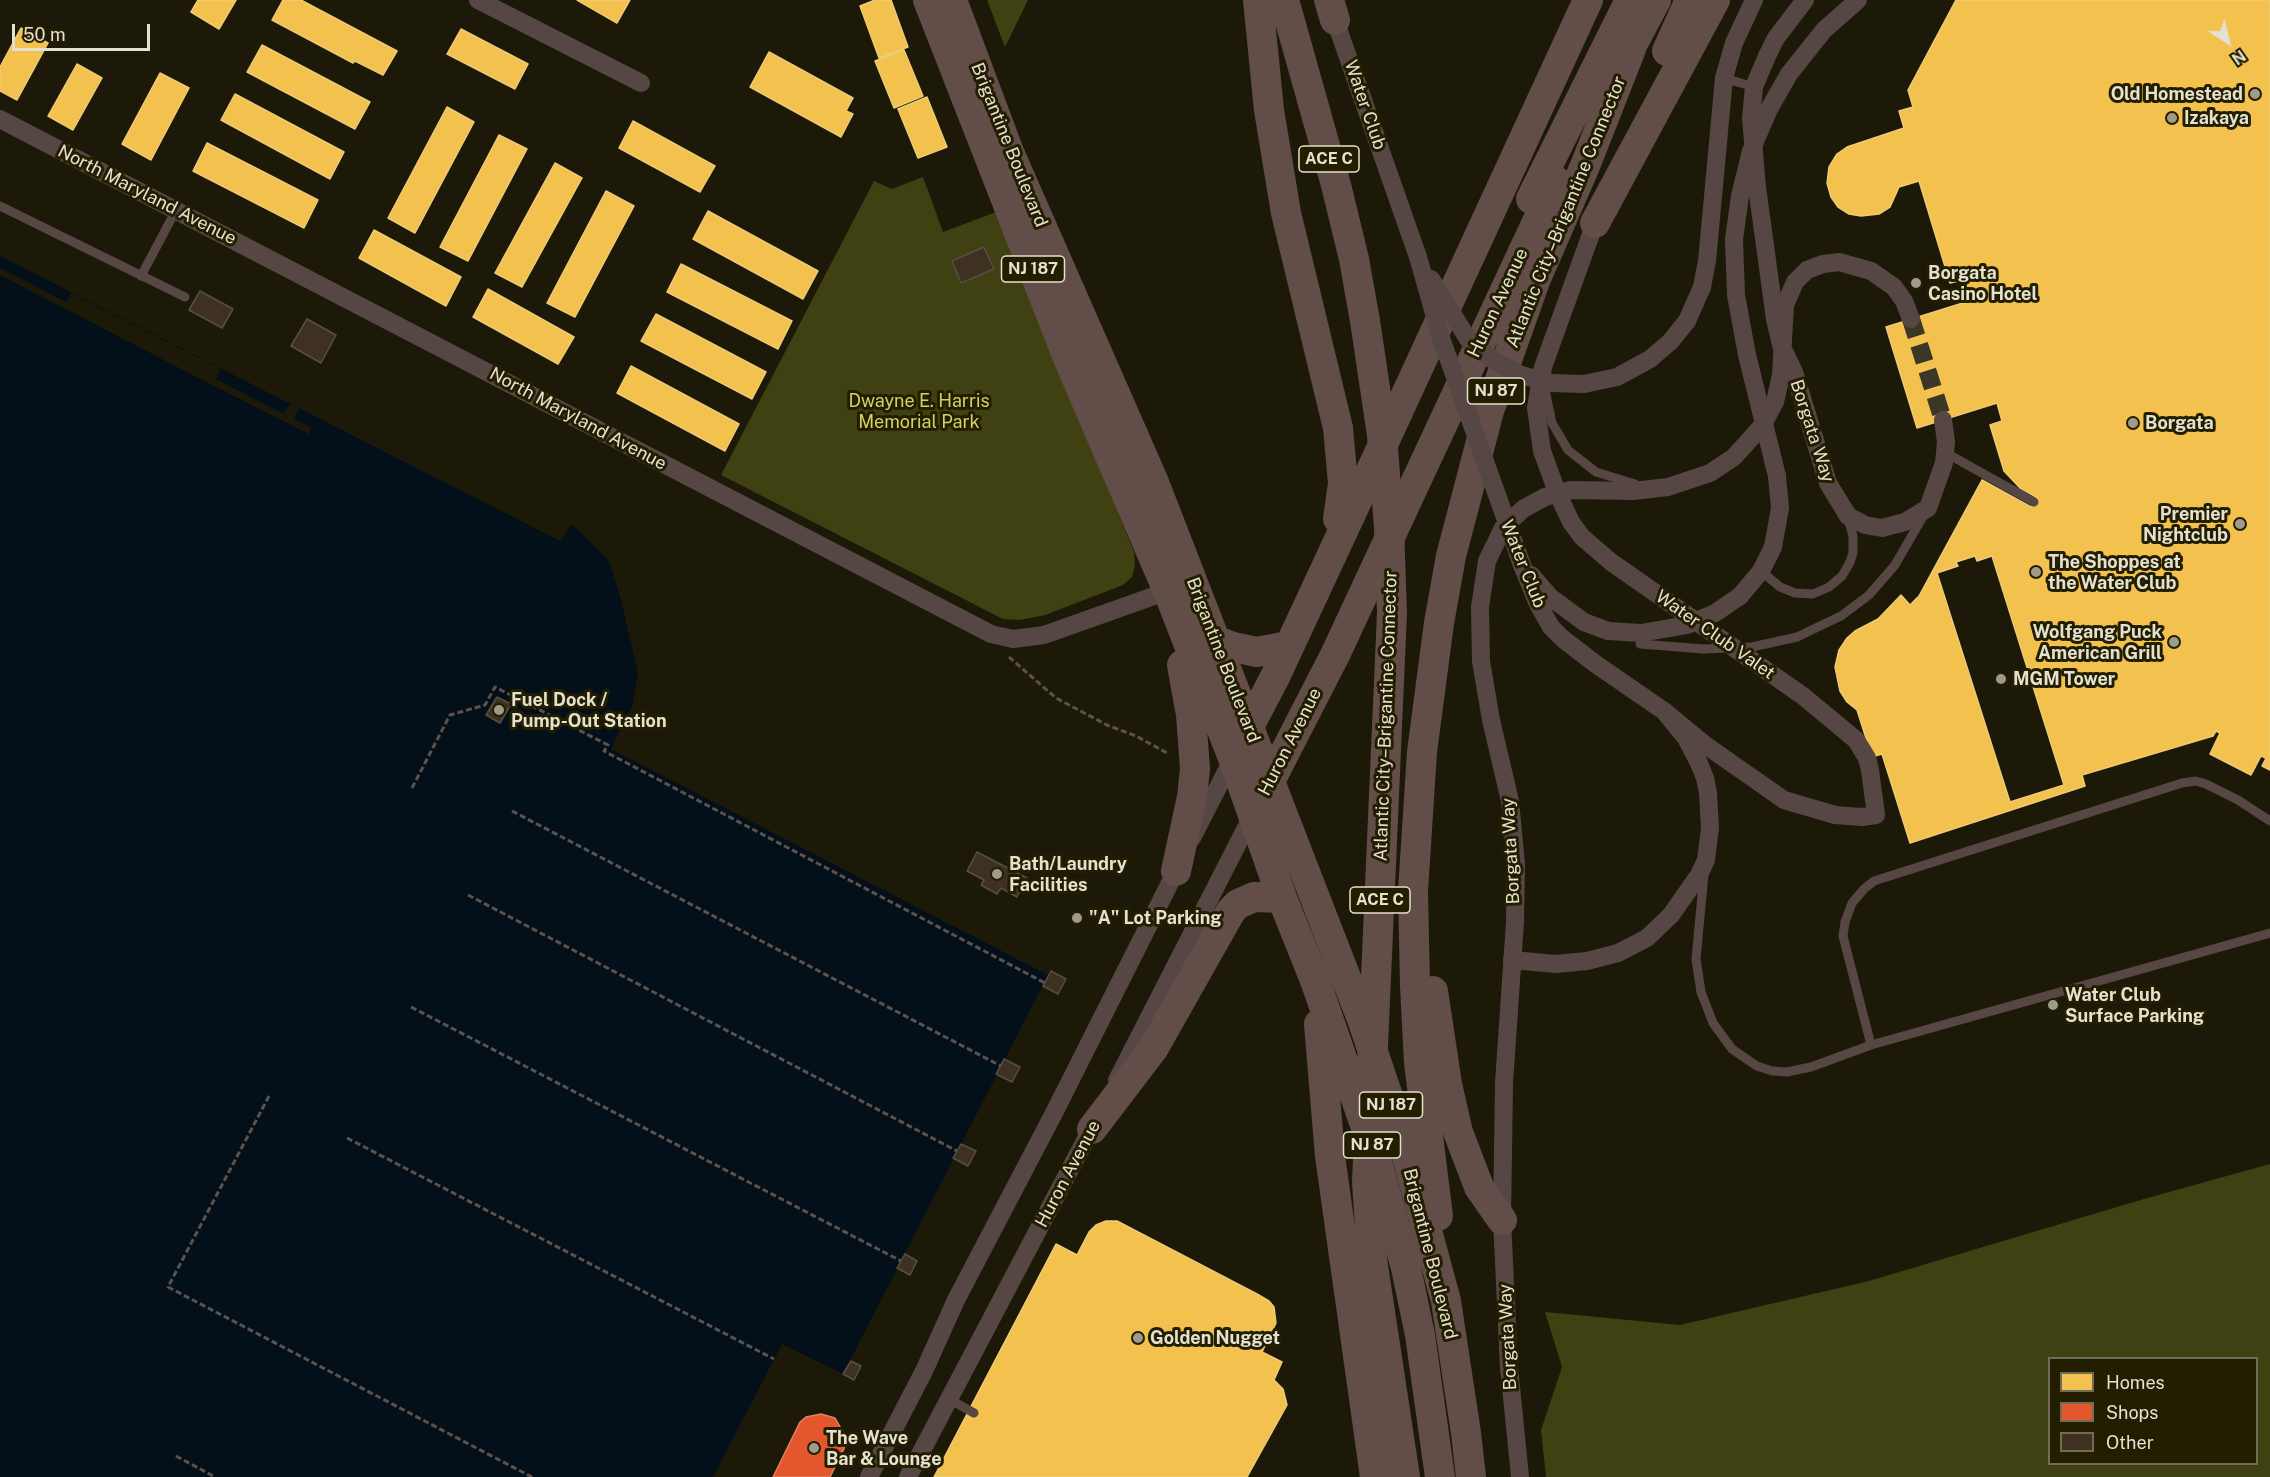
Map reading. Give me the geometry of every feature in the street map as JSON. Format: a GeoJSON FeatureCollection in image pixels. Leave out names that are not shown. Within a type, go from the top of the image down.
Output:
{"type":"FeatureCollection","features":[{"type":"Feature","properties":{"kind":"main road","name":"Brigantine Boulevard"},"geometry":{"type":"LineString","coordinates":[[928,0],[1068,358],[1170,598],[1233,758],[1282,898],[1316,983],[1374,1151],[1406,1268],[1420,1335],[1440,1477]]}},
{"type":"Feature","properties":{"kind":"main road","name":"Brigantine Boulevard"},"geometry":{"type":"LineString","coordinates":[[952,0],[1010,152],[1153,480],[1362,1019],[1404,1148],[1446,1301],[1465,1422],[1470,1477]]}},
{"type":"Feature","properties":{"kind":"main road"},"geometry":{"type":"LineString","coordinates":[[1258,0],[1269,110],[1277,163],[1340,447],[1343,474],[1342,502],[1330,554]]}},
{"type":"Feature","properties":{"kind":"main road","name":"Atlantic City–Brigantine Connector"},"geometry":{"type":"LineString","coordinates":[[1284,0],[1336,185],[1354,259],[1382,435],[1389,527],[1392,613],[1367,1182],[1372,1258],[1405,1477]]}},
{"type":"Feature","properties":{"kind":"main road"},"geometry":{"type":"LineString","coordinates":[[1233,758],[1354,506],[1587,0]]}},
{"type":"Feature","properties":{"kind":"main road"},"geometry":{"type":"LineString","coordinates":[[1500,299],[1525,213],[1630,0]]}},
{"type":"Feature","properties":{"kind":"main road","name":"Huron Avenue"},"geometry":{"type":"LineString","coordinates":[[1253,814],[1335,655],[1567,159],[1631,49],[1656,0]]}},
{"type":"Feature","properties":{"kind":"main road"},"geometry":{"type":"LineString","coordinates":[[1595,223],[1644,100],[1690,0]]}},
{"type":"Feature","properties":{"kind":"main road"},"geometry":{"type":"LineString","coordinates":[[1595,223],[1715,0]]}},
{"type":"Feature","properties":{"kind":"main road","name":"Atlantic City–Brigantine Connector"},"geometry":{"type":"LineString","coordinates":[[1446,1301],[1436,1195],[1419,1063],[1415,986],[1413,891],[1416,820],[1429,688],[1450,556],[1489,411],[1535,281],[1585,166],[1631,49]]}},
{"type":"Feature","properties":{"kind":"main road"},"geometry":{"type":"LineString","coordinates":[[1068,358],[1096,347]]}},
{"type":"Feature","properties":{"kind":"main road"},"geometry":{"type":"LineString","coordinates":[[1170,598],[1191,715],[1195,769],[1176,871]]}},
{"type":"Feature","properties":{"kind":"main road"},"geometry":{"type":"LineString","coordinates":[[1216,641],[1233,647],[1257,651],[1288,646]]}},
{"type":"Feature","properties":{"kind":"main road"},"geometry":{"type":"LineString","coordinates":[[1416,820],[1429,895],[1431,961],[1437,1023],[1451,1102],[1471,1170],[1489,1203],[1502,1220]]}},
{"type":"Feature","properties":{"kind":"main road"},"geometry":{"type":"LineString","coordinates":[[1092,1129],[1153,1048],[1231,911],[1238,904],[1254,897],[1282,898]]}},
{"type":"Feature","properties":{"kind":"main road"},"geometry":{"type":"LineString","coordinates":[[1316,983],[1330,1156],[1375,1477]]}},
{"type":"Feature","properties":{"kind":"street"},"geometry":{"type":"LineString","coordinates":[[478,0],[641,82]]}},
{"type":"Feature","properties":{"kind":"street"},"geometry":{"type":"LineString","coordinates":[[1418,257],[1468,339],[1492,360],[1521,375],[1552,383],[1584,384],[1617,376],[1650,359],[1670,342],[1683,326],[1693,311],[1702,287],[1707,261],[1724,78],[1734,43],[1754,0]]}},
{"type":"Feature","properties":{"kind":"street","name":"Borgata Way"},"geometry":{"type":"LineString","coordinates":[[1805,0],[1776,38],[1754,87],[1751,118],[1756,187],[1774,319],[1781,345],[1794,372],[1828,483],[1848,516]]}},
{"type":"Feature","properties":{"kind":"street"},"geometry":{"type":"LineString","coordinates":[[1522,565],[1550,597],[1584,622],[1640,639],[1687,625],[1716,613],[1740,596],[1761,571],[1776,533],[1780,508],[1777,476],[1747,355],[1736,295],[1734,239],[1740,196],[1751,151],[1768,109],[1789,74],[1824,30],[1858,0]]}},
{"type":"Feature","properties":{"kind":"street","name":"Water Club"},"geometry":{"type":"LineString","coordinates":[[1333,7],[1418,257],[1441,338],[1538,604],[1551,627],[1590,660],[1664,711],[1694,750],[1705,778],[1710,810],[1706,860],[1691,888],[1671,915],[1647,938],[1634,946],[1602,958],[1571,963],[1512,960]]}},
{"type":"Feature","properties":{"kind":"street","name":"North Maryland Avenue"},"geometry":{"type":"LineString","coordinates":[[0,118],[991,634],[1013,639],[1044,635],[1170,598]]}},
{"type":"Feature","properties":{"kind":"street","name":"Water Club Valet"},"geometry":{"type":"LineString","coordinates":[[1595,223],[1543,367],[1536,408],[1539,436],[1557,492],[1571,522],[1595,549],[1803,696],[1856,740],[1867,758],[1876,815],[1862,817],[1835,815],[1784,800],[1704,744],[1664,711]]}},
{"type":"Feature","properties":{"kind":"street","name":"Borgata Way"},"geometry":{"type":"LineString","coordinates":[[1520,1477],[1509,1366],[1502,1220],[1504,1083],[1516,893],[1514,832],[1505,776],[1484,687],[1480,652],[1481,599],[1487,561],[1503,528],[1523,509],[1557,492],[1584,489],[1652,489],[1676,485],[1697,479],[1723,466],[1744,448],[1762,426],[1775,402],[1781,375],[1785,305],[1791,290],[1807,270],[1823,264],[1847,263],[1871,271],[1894,287],[1904,301],[1911,319]]}},
{"type":"Feature","properties":{"kind":"street"},"geometry":{"type":"LineString","coordinates":[[1848,516],[1865,525],[1882,528],[1905,522],[1928,508],[1941,476],[1946,453],[1943,420]]}},
{"type":"Feature","properties":{"kind":"street"},"geometry":{"type":"LineString","coordinates":[[869,1477],[924,1371],[956,1300],[1233,758]]}},
{"type":"Feature","properties":{"kind":"street","name":"Huron Avenue"},"geometry":{"type":"LineString","coordinates":[[908,1477],[1092,1129],[1180,952],[1253,814]]}},
{"type":"Feature","properties":{"kind":"lane"},"geometry":{"type":"LineString","coordinates":[[1724,78],[1754,87]]}},
{"type":"Feature","properties":{"kind":"lane"},"geometry":{"type":"LineString","coordinates":[[0,206],[185,297]]}},
{"type":"Feature","properties":{"kind":"lane"},"geometry":{"type":"LineString","coordinates":[[141,276],[176,210]]}},
{"type":"Feature","properties":{"kind":"lane"},"geometry":{"type":"LineString","coordinates":[[1543,367],[1546,399],[1552,423],[1568,450],[1596,472],[1652,489]]}},
{"type":"Feature","properties":{"kind":"lane"},"geometry":{"type":"LineString","coordinates":[[1946,453],[2034,502]]}},
{"type":"Feature","properties":{"kind":"lane"},"geometry":{"type":"LineString","coordinates":[[1640,639],[1683,649],[1767,645],[1797,637],[1841,616],[1869,595],[1895,565],[1928,508]]}},
{"type":"Feature","properties":{"kind":"lane"},"geometry":{"type":"LineString","coordinates":[[1761,571],[1780,587],[1795,593],[1812,594],[1829,587],[1847,569],[1853,553],[1853,536],[1848,516]]}},
{"type":"Feature","properties":{"kind":"lane"},"geometry":{"type":"LineString","coordinates":[[1872,1045],[1843,936],[1852,903],[1863,889],[1884,876],[2182,783],[2196,781],[2238,800],[2270,821]]}},
{"type":"Feature","properties":{"kind":"lane"},"geometry":{"type":"LineString","coordinates":[[1706,860],[1697,939],[1701,992],[1713,1023],[1732,1049],[1757,1066],[1772,1071],[1787,1072],[1811,1067],[1872,1045],[2270,933]]}},
{"type":"Feature","properties":{"kind":"lane"},"geometry":{"type":"LineString","coordinates":[[949,1399],[974,1413]]}},
{"type":"Feature","properties":{"kind":"path"},"geometry":{"type":"LineString","coordinates":[[1011,659],[1056,698],[1174,756]]}},
{"type":"Feature","properties":{"kind":"path"},"geometry":{"type":"LineString","coordinates":[[412,788],[450,715],[485,705],[495,687],[608,746],[604,751],[1045,983]]}},
{"type":"Feature","properties":{"kind":"path"},"geometry":{"type":"LineString","coordinates":[[513,811],[1000,1066]]}},
{"type":"Feature","properties":{"kind":"path"},"geometry":{"type":"LineString","coordinates":[[468,895],[957,1151]]}},
{"type":"Feature","properties":{"kind":"path"},"geometry":{"type":"LineString","coordinates":[[411,1007],[901,1262]]}},
{"type":"Feature","properties":{"kind":"path"},"geometry":{"type":"LineString","coordinates":[[269,1096],[168,1287],[532,1477]]}},
{"type":"Feature","properties":{"kind":"path"},"geometry":{"type":"LineString","coordinates":[[347,1138],[774,1359]]}},
{"type":"Feature","properties":{"kind":"path"},"geometry":{"type":"LineString","coordinates":[[176,1456],[215,1477]]}},
{"type":"Feature","properties":{"kind":"green space"},"geometry":{"type":"Polygon","coordinates":[[[987,0],[1028,0],[1005,47],[987,0]]]}},
{"type":"Feature","properties":{"kind":"green space","name":"Dwayne E. Harris Memorial Park"},"geometry":{"type":"Polygon","coordinates":[[[923,177],[943,232],[996,212],[1134,552],[1135,566],[1132,577],[1123,585],[1045,615],[1020,620],[1003,619],[721,475],[874,181],[892,189],[923,177]]]}},
{"type":"Feature","properties":{"kind":"green space"},"geometry":{"type":"Polygon","coordinates":[[[2270,1164],[2270,1477],[1546,1477],[1541,1430],[1562,1367],[1545,1312],[1680,1325],[1869,1281],[2270,1164]]]}},
{"type":"Feature","properties":{"kind":"shaded area"},"geometry":{"type":"Polygon","coordinates":[[[0,256],[560,541],[572,524],[609,561],[621,600],[638,673],[632,707],[611,749],[1048,975],[843,1374],[782,1344],[713,1477],[0,1477],[0,256]]]}},
{"type":"Feature","properties":{"kind":"pier"},"geometry":{"type":"Polygon","coordinates":[[[0,268],[66,302],[71,293],[221,369],[216,379],[284,414],[290,404],[299,408],[294,419],[312,428],[309,434],[0,275],[0,268]]]}},
{"type":"Feature","properties":{"kind":"building: Homes"},"geometry":{"type":"Polygon","coordinates":[[[198,0],[236,0],[219,29],[191,12],[198,0]]]}},
{"type":"Feature","properties":{"kind":"building: Homes"},"geometry":{"type":"Polygon","coordinates":[[[283,0],[301,0],[397,51],[383,75],[355,61],[353,63],[272,20],[283,0]]]}},
{"type":"Feature","properties":{"kind":"building: Homes"},"geometry":{"type":"Polygon","coordinates":[[[577,0],[630,0],[617,23],[577,0]]]}},
{"type":"Feature","properties":{"kind":"building: Homes"},"geometry":{"type":"Polygon","coordinates":[[[875,0],[891,0],[908,47],[879,58],[860,6],[875,0]]]}},
{"type":"Feature","properties":{"kind":"building: Homes","name":"Borgata"},"geometry":{"type":"Polygon","coordinates":[[[1956,0],[2270,0],[2270,770],[2262,766],[2266,758],[2261,756],[2251,775],[2210,754],[2220,733],[2216,731],[2213,736],[2082,775],[2085,786],[1910,843],[1882,754],[1872,757],[1857,710],[1847,702],[1840,691],[1835,667],[1839,650],[1847,638],[1878,619],[1901,595],[1910,605],[1919,596],[1982,480],[2031,507],[2036,497],[2020,488],[2004,471],[1990,425],[2002,421],[1997,403],[1917,428],[1886,327],[1966,302],[1959,281],[1950,283],[1919,181],[1899,187],[1890,207],[1879,214],[1861,216],[1849,214],[1838,207],[1831,197],[1827,183],[1829,167],[1837,154],[1847,147],[1904,128],[1899,111],[1913,107],[1908,90],[1956,0]]]}},
{"type":"Feature","properties":{"kind":"building: Homes"},"geometry":{"type":"Polygon","coordinates":[[[21,28],[48,43],[17,100],[0,91],[0,67],[21,28]]]}},
{"type":"Feature","properties":{"kind":"building: Homes"},"geometry":{"type":"Polygon","coordinates":[[[461,29],[528,64],[515,89],[447,54],[461,29]]]}},
{"type":"Feature","properties":{"kind":"building: Homes"},"geometry":{"type":"Polygon","coordinates":[[[262,45],[370,102],[355,129],[247,72],[262,45]]]}},
{"type":"Feature","properties":{"kind":"building: Homes"},"geometry":{"type":"Polygon","coordinates":[[[904,50],[923,96],[894,108],[875,61],[904,50]]]}},
{"type":"Feature","properties":{"kind":"building: Homes"},"geometry":{"type":"Polygon","coordinates":[[[769,52],[853,98],[846,111],[853,114],[841,137],[750,87],[769,52]]]}},
{"type":"Feature","properties":{"kind":"building: Homes"},"geometry":{"type":"Polygon","coordinates":[[[77,64],[102,78],[73,130],[48,116],[77,64]]]}},
{"type":"Feature","properties":{"kind":"building: Homes"},"geometry":{"type":"Polygon","coordinates":[[[160,73],[189,88],[151,160],[122,144],[160,73]]]}},
{"type":"Feature","properties":{"kind":"building: Homes"},"geometry":{"type":"Polygon","coordinates":[[[235,94],[344,152],[330,179],[221,120],[235,94]]]}},
{"type":"Feature","properties":{"kind":"building: Homes"},"geometry":{"type":"Polygon","coordinates":[[[927,97],[947,147],[918,158],[898,109],[927,97]]]}},
{"type":"Feature","properties":{"kind":"building: Homes"},"geometry":{"type":"Polygon","coordinates":[[[447,107],[474,122],[415,233],[388,218],[447,107]]]}},
{"type":"Feature","properties":{"kind":"building: Homes"},"geometry":{"type":"Polygon","coordinates":[[[633,121],[715,166],[700,192],[619,148],[633,121]]]}},
{"type":"Feature","properties":{"kind":"building: Homes"},"geometry":{"type":"Polygon","coordinates":[[[499,135],[527,149],[468,261],[440,247],[499,135]]]}},
{"type":"Feature","properties":{"kind":"building: Homes"},"geometry":{"type":"Polygon","coordinates":[[[207,143],[318,200],[304,228],[193,171],[207,143]]]}},
{"type":"Feature","properties":{"kind":"building: Homes"},"geometry":{"type":"Polygon","coordinates":[[[555,163],[582,178],[522,287],[495,273],[555,163]]]}},
{"type":"Feature","properties":{"kind":"building: Homes"},"geometry":{"type":"Polygon","coordinates":[[[606,191],[634,206],[575,317],[547,303],[606,191]]]}},
{"type":"Feature","properties":{"kind":"building: Homes"},"geometry":{"type":"Polygon","coordinates":[[[708,211],[818,271],[803,299],[693,239],[708,211]]]}},
{"type":"Feature","properties":{"kind":"building: Homes"},"geometry":{"type":"Polygon","coordinates":[[[374,230],[461,277],[446,306],[359,258],[374,230]]]}},
{"type":"Feature","properties":{"kind":"building: Homes"},"geometry":{"type":"Polygon","coordinates":[[[681,264],[792,321],[778,349],[667,292],[681,264]]]}},
{"type":"Feature","properties":{"kind":"building: Homes"},"geometry":{"type":"Polygon","coordinates":[[[488,289],[574,337],[558,364],[473,317],[488,289]]]}},
{"type":"Feature","properties":{"kind":"building: Homes"},"geometry":{"type":"Polygon","coordinates":[[[656,314],[766,372],[752,399],[641,341],[656,314]]]}},
{"type":"Feature","properties":{"kind":"building: Homes"},"geometry":{"type":"Polygon","coordinates":[[[631,366],[739,424],[725,451],[617,393],[631,366]]]}},
{"type":"Feature","properties":{"kind":"building: Homes","name":"MGM Tower"},"geometry":{"type":"Polygon","coordinates":[[[1975,556],[1977,561],[1992,556],[2064,785],[2010,802],[1937,573],[1958,566],[1956,562],[1975,556]]]}},
{"type":"Feature","properties":{"kind":"building: Homes","name":"Golden Nugget"},"geometry":{"type":"Polygon","coordinates":[[[1106,1221],[1117,1221],[1257,1294],[1274,1307],[1276,1323],[1262,1352],[1282,1362],[1274,1380],[1283,1389],[1287,1405],[1247,1477],[934,1477],[1056,1244],[1077,1255],[1089,1232],[1096,1225],[1106,1221]]]}},
{"type":"Feature","properties":{"kind":"building: Shops"},"geometry":{"type":"Polygon","coordinates":[[[821,1414],[835,1418],[845,1441],[844,1449],[830,1477],[773,1477],[800,1422],[806,1417],[821,1414]]]}},
{"type":"Feature","properties":{"kind":"building: Other"},"geometry":{"type":"Polygon","coordinates":[[[984,247],[994,269],[961,283],[952,261],[984,247]]]}},
{"type":"Feature","properties":{"kind":"building: Other"},"geometry":{"type":"Polygon","coordinates":[[[200,291],[233,309],[222,328],[189,310],[200,291]]]}},
{"type":"Feature","properties":{"kind":"building: Other"},"geometry":{"type":"Polygon","coordinates":[[[307,319],[336,335],[321,363],[291,346],[307,319]]]}},
{"type":"Feature","properties":{"kind":"building: Other","name":"Fuel Dock / Pump-Out Station"},"geometry":{"type":"Polygon","coordinates":[[[497,697],[511,704],[500,723],[486,715],[497,697]]]}},
{"type":"Feature","properties":{"kind":"building: Other","name":"Bath/Laundry Facilities"},"geometry":{"type":"Polygon","coordinates":[[[977,852],[1027,878],[1017,897],[1001,888],[997,894],[981,885],[984,880],[967,871],[977,852]]]}},
{"type":"Feature","properties":{"kind":"building: Other"},"geometry":{"type":"Polygon","coordinates":[[[1051,971],[1066,979],[1058,994],[1043,986],[1051,971]]]}},
{"type":"Feature","properties":{"kind":"building: Other"},"geometry":{"type":"Polygon","coordinates":[[[1004,1059],[1020,1067],[1012,1082],[996,1074],[1004,1059]]]}},
{"type":"Feature","properties":{"kind":"building: Other"},"geometry":{"type":"Polygon","coordinates":[[[961,1144],[976,1151],[968,1166],[953,1158],[961,1144]]]}},
{"type":"Feature","properties":{"kind":"building: Other"},"geometry":{"type":"Polygon","coordinates":[[[905,1254],[917,1261],[910,1275],[897,1268],[905,1254]]]}},
{"type":"Feature","properties":{"kind":"building: Other"},"geometry":{"type":"Polygon","coordinates":[[[851,1361],[861,1366],[854,1380],[843,1374],[851,1361]]]}},
{"type":"Feature","properties":{"kind":"tunnel"},"geometry":{"type":"LineString","coordinates":[[1911,319],[1943,420]]}},
{"type":"Feature","properties":{"kind":"place","name":"Old Homestead"},"geometry":{"type":"Point","coordinates":[2255,94]}},
{"type":"Feature","properties":{"kind":"place","name":"Izakaya"},"geometry":{"type":"Point","coordinates":[2172,118]}},
{"type":"Feature","properties":{"kind":"place","name":"Borgata Casino Hotel"},"geometry":{"type":"Point","coordinates":[1916,283]}},
{"type":"Feature","properties":{"kind":"place","name":"Borgata"},"geometry":{"type":"Point","coordinates":[2133,423]}},
{"type":"Feature","properties":{"kind":"place","name":"Premier Nightclub"},"geometry":{"type":"Point","coordinates":[2240,524]}},
{"type":"Feature","properties":{"kind":"place","name":"The Shoppes at the Water Club"},"geometry":{"type":"Point","coordinates":[2036,572]}},
{"type":"Feature","properties":{"kind":"place","name":"Wolfgang Puck American Grill"},"geometry":{"type":"Point","coordinates":[2174,642]}},
{"type":"Feature","properties":{"kind":"place","name":"MGM Tower"},"geometry":{"type":"Point","coordinates":[2001,679]}},
{"type":"Feature","properties":{"kind":"place","name":"Fuel Dock / Pump-Out Station"},"geometry":{"type":"Point","coordinates":[499,710]}},
{"type":"Feature","properties":{"kind":"place","name":"Bath/Laundry Facilities"},"geometry":{"type":"Point","coordinates":[997,874]}},
{"type":"Feature","properties":{"kind":"place","name":"\"A\" Lot Parking"},"geometry":{"type":"Point","coordinates":[1077,918]}},
{"type":"Feature","properties":{"kind":"place","name":"Water Club Surface Parking"},"geometry":{"type":"Point","coordinates":[2053,1005]}},
{"type":"Feature","properties":{"kind":"place","name":"Golden Nugget"},"geometry":{"type":"Point","coordinates":[1138,1338]}},
{"type":"Feature","properties":{"kind":"place","name":"The Wave Bar & Lounge"},"geometry":{"type":"Point","coordinates":[814,1448]}}]}
